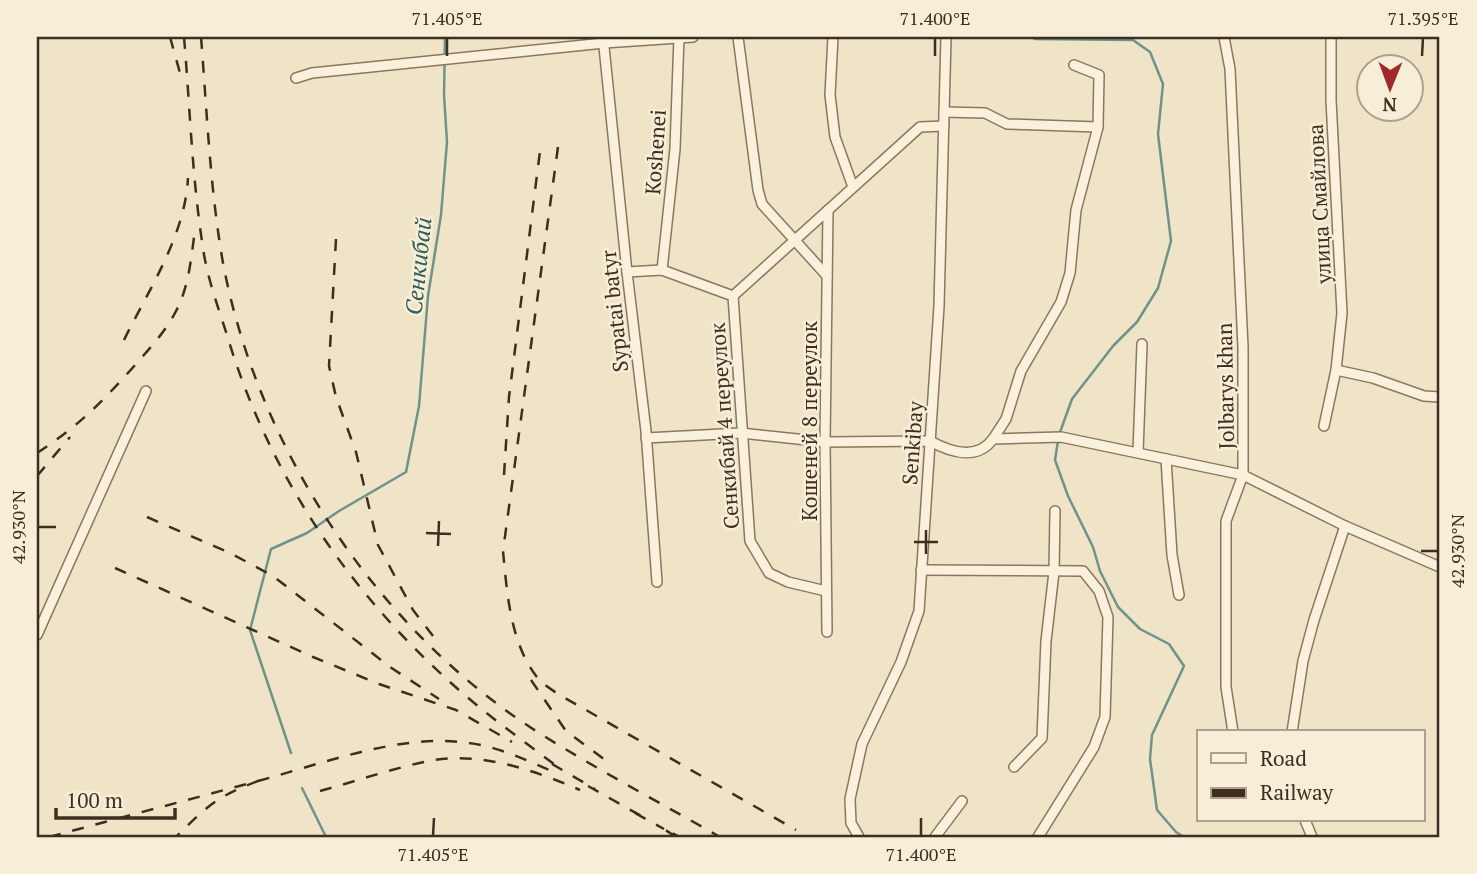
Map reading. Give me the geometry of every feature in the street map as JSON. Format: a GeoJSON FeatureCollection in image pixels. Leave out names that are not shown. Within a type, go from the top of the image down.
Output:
{"type":"FeatureCollection","features":[{"type":"Feature","properties":{"kind":"street","name":"Koshenei"},"geometry":{"type":"LineString","coordinates":[[662,270],[675,149],[678,37]]}},
{"type":"Feature","properties":{"kind":"street"},"geometry":{"type":"LineString","coordinates":[[296,78],[312,73],[603,40],[693,37]]}},
{"type":"Feature","properties":{"kind":"street"},"geometry":{"type":"LineString","coordinates":[[738,37],[762,204],[827,276]]}},
{"type":"Feature","properties":{"kind":"street"},"geometry":{"type":"LineString","coordinates":[[827,37],[833,37],[830,94],[835,138],[853,187]]}},
{"type":"Feature","properties":{"kind":"street","name":"Senkibay"},"geometry":{"type":"LineString","coordinates":[[859,837],[851,823],[850,799],[862,744],[901,662],[919,611],[939,306],[946,37]]}},
{"type":"Feature","properties":{"kind":"street","name":"Jolbarys khan"},"geometry":{"type":"LineString","coordinates":[[1224,37],[1230,69],[1242,334],[1243,475],[1226,521],[1226,687],[1233,730]]}},
{"type":"Feature","properties":{"kind":"street","name":"улица Смайлова"},"geometry":{"type":"LineString","coordinates":[[1324,426],[1336,370],[1342,313],[1331,100],[1331,37]]}},
{"type":"Feature","properties":{"kind":"street","name":"Sypatai batyr"},"geometry":{"type":"LineString","coordinates":[[603,40],[646,438],[657,582]]}},
{"type":"Feature","properties":{"kind":"street"},"geometry":{"type":"LineString","coordinates":[[646,438],[741,433],[825,442],[930,441],[945,449],[965,453],[978,452],[987,447],[1006,419],[1021,371],[1062,302],[1070,274],[1076,209],[1098,127],[1099,75],[1074,65]]}},
{"type":"Feature","properties":{"kind":"street"},"geometry":{"type":"LineString","coordinates":[[944,112],[985,113],[1007,124],[1098,127]]}},
{"type":"Feature","properties":{"kind":"street","name":"Сенкибай 4 переулок"},"geometry":{"type":"LineString","coordinates":[[733,296],[920,127],[944,126]]}},
{"type":"Feature","properties":{"kind":"street","name":"Кошеней 8 переулок"},"geometry":{"type":"LineString","coordinates":[[827,632],[825,442],[828,210]]}},
{"type":"Feature","properties":{"kind":"street","name":"Сенкибай 4 переулок"},"geometry":{"type":"LineString","coordinates":[[626,272],[662,270],[733,296]]}},
{"type":"Feature","properties":{"kind":"street","name":"Сенкибай 4 переулок"},"geometry":{"type":"LineString","coordinates":[[733,296],[750,541],[769,573],[788,582],[826,590]]}},
{"type":"Feature","properties":{"kind":"street"},"geometry":{"type":"LineString","coordinates":[[1138,452],[1142,344]]}},
{"type":"Feature","properties":{"kind":"street"},"geometry":{"type":"LineString","coordinates":[[1336,370],[1373,378],[1424,396],[1440,397]]}},
{"type":"Feature","properties":{"kind":"street"},"geometry":{"type":"LineString","coordinates":[[37,635],[146,391]]}},
{"type":"Feature","properties":{"kind":"street"},"geometry":{"type":"LineString","coordinates":[[993,439],[1061,437],[1243,475],[1345,526],[1440,567]]}},
{"type":"Feature","properties":{"kind":"street"},"geometry":{"type":"LineString","coordinates":[[1166,459],[1172,555],[1179,595]]}},
{"type":"Feature","properties":{"kind":"street"},"geometry":{"type":"LineString","coordinates":[[1014,767],[1042,738],[1046,641],[1054,572],[1055,512]]}},
{"type":"Feature","properties":{"kind":"street"},"geometry":{"type":"LineString","coordinates":[[1293,730],[1303,661],[1345,526]]}},
{"type":"Feature","properties":{"kind":"street"},"geometry":{"type":"LineString","coordinates":[[921,570],[1083,571],[1099,591],[1108,617],[1105,717],[1094,747],[1038,837]]}},
{"type":"Feature","properties":{"kind":"street"},"geometry":{"type":"LineString","coordinates":[[935,837],[962,801]]}},
{"type":"Feature","properties":{"kind":"waterway","name":"Сенкибай"},"geometry":{"type":"LineString","coordinates":[[291,753],[250,630],[271,549],[307,533],[406,472],[419,406],[428,296],[441,215],[447,142],[444,95],[445,37]]}},
{"type":"Feature","properties":{"kind":"waterway"},"geometry":{"type":"LineString","coordinates":[[1032,37],[1133,40],[1150,52],[1163,84],[1158,134],[1171,241],[1158,288],[1137,322],[1113,346],[1072,399],[1059,435]]}},
{"type":"Feature","properties":{"kind":"waterway"},"geometry":{"type":"LineString","coordinates":[[1058,441],[1055,460],[1068,496],[1118,607],[1140,629],[1169,644],[1184,666],[1152,735],[1150,759],[1157,810],[1176,832],[1184,837]]}},
{"type":"Feature","properties":{"kind":"waterway"},"geometry":{"type":"LineString","coordinates":[[302,788],[326,837]]}},
{"type":"Feature","properties":{"kind":"railway"},"geometry":{"type":"LineString","coordinates":[[170,37],[180,73]]}},
{"type":"Feature","properties":{"kind":"railway"},"geometry":{"type":"LineString","coordinates":[[184,37],[199,222],[205,259],[246,389],[268,442],[325,540],[396,628],[436,669],[479,707],[559,768]]}},
{"type":"Feature","properties":{"kind":"railway"},"geometry":{"type":"LineString","coordinates":[[201,37],[215,207],[223,263],[240,332],[264,400],[295,466],[333,528],[376,587],[425,641],[478,689],[536,731],[720,837]]}},
{"type":"Feature","properties":{"kind":"railway"},"geometry":{"type":"LineString","coordinates":[[558,147],[503,551],[515,633],[528,664],[539,680],[558,694],[796,830]]}},
{"type":"Feature","properties":{"kind":"railway"},"geometry":{"type":"LineString","coordinates":[[504,475],[509,397],[540,151]]}},
{"type":"Feature","properties":{"kind":"railway"},"geometry":{"type":"LineString","coordinates":[[124,340],[173,241],[180,221],[188,178]]}},
{"type":"Feature","properties":{"kind":"railway"},"geometry":{"type":"LineString","coordinates":[[37,453],[66,433],[101,401],[167,327],[175,313],[189,273],[195,230]]}},
{"type":"Feature","properties":{"kind":"railway"},"geometry":{"type":"LineString","coordinates":[[336,239],[329,366],[336,397],[356,452],[378,545],[413,610],[433,636]]}},
{"type":"Feature","properties":{"kind":"railway"},"geometry":{"type":"LineString","coordinates":[[37,476],[70,437]]}},
{"type":"Feature","properties":{"kind":"railway"},"geometry":{"type":"LineString","coordinates":[[147,517],[230,553],[273,576],[390,667],[439,699]]}},
{"type":"Feature","properties":{"kind":"railway"},"geometry":{"type":"LineString","coordinates":[[115,568],[313,657],[379,684],[456,710],[512,742]]}},
{"type":"Feature","properties":{"kind":"railway"},"geometry":{"type":"LineString","coordinates":[[531,680],[566,731],[612,765]]}},
{"type":"Feature","properties":{"kind":"railway"},"geometry":{"type":"LineString","coordinates":[[258,781],[363,751],[416,742],[443,741],[492,748],[556,773]]}},
{"type":"Feature","properties":{"kind":"railway"},"geometry":{"type":"LineString","coordinates":[[320,791],[405,766],[453,758],[509,765],[580,790]]}},
{"type":"Feature","properties":{"kind":"railway"},"geometry":{"type":"LineString","coordinates":[[552,764],[595,789]]}},
{"type":"Feature","properties":{"kind":"railway"},"geometry":{"type":"LineString","coordinates":[[49,837],[258,781],[213,803],[176,837]]}},
{"type":"Feature","properties":{"kind":"railway"},"geometry":{"type":"LineString","coordinates":[[588,786],[643,817]]}},
{"type":"Feature","properties":{"kind":"railway"},"geometry":{"type":"LineString","coordinates":[[635,813],[664,829]]}},
{"type":"Feature","properties":{"kind":"railway"},"geometry":{"type":"LineString","coordinates":[[676,837],[664,829],[680,837]]}}]}
